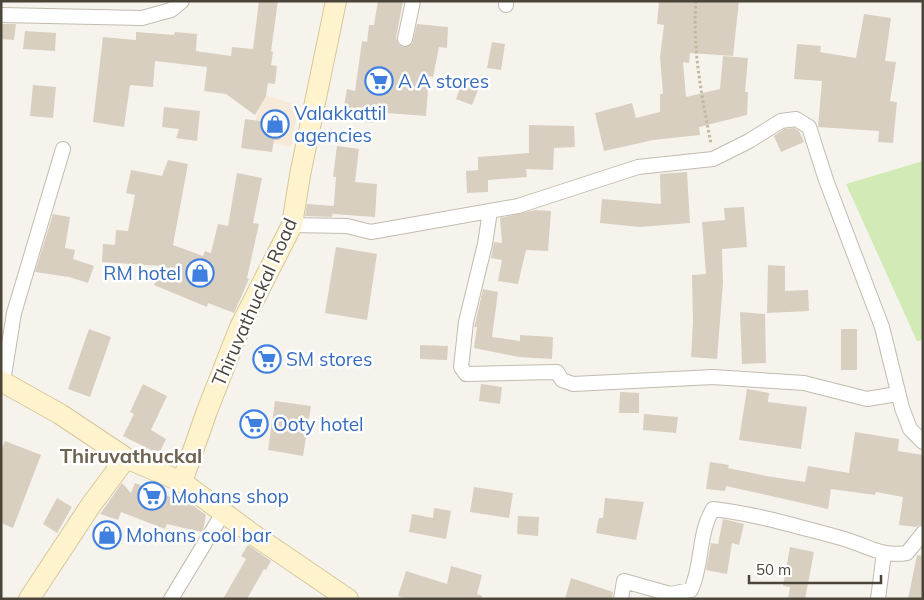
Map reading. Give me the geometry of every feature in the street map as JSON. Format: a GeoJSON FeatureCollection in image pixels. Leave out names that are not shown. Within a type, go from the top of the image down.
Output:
{"type":"FeatureCollection","features":[{"type":"Feature","properties":{"kind":"main road","name":"Thiruvathuckal Road"},"geometry":{"type":"LineString","coordinates":[[182,482],[206,411],[240,327],[292,226],[300,175],[336,1]]}},
{"type":"Feature","properties":{"kind":"main road"},"geometry":{"type":"LineString","coordinates":[[2,382],[60,414],[126,458],[182,482],[222,513],[348,599]]}},
{"type":"Feature","properties":{"kind":"main road"},"geometry":{"type":"LineString","coordinates":[[29,599],[91,505],[126,458]]}},
{"type":"Feature","properties":{"kind":"street"},"geometry":{"type":"LineString","coordinates":[[1,15],[142,18],[171,10],[182,1]]}},
{"type":"Feature","properties":{"kind":"street"},"geometry":{"type":"LineString","coordinates":[[405,39],[413,1]]}},
{"type":"Feature","properties":{"kind":"street"},"geometry":{"type":"LineString","coordinates":[[292,226],[347,226],[371,232],[518,206],[638,167],[714,159],[781,121],[796,119],[809,127],[826,180],[882,327],[897,394],[910,429],[923,442]]}},
{"type":"Feature","properties":{"kind":"street"},"geometry":{"type":"LineString","coordinates":[[2,382],[14,313],[63,149]]}},
{"type":"Feature","properties":{"kind":"street"},"geometry":{"type":"LineString","coordinates":[[490,211],[466,322],[461,367],[466,374],[557,372],[562,380],[573,384],[713,377],[804,383],[868,400],[897,394]]}},
{"type":"Feature","properties":{"kind":"street"},"geometry":{"type":"LineString","coordinates":[[622,599],[624,581],[670,594],[691,590],[698,575],[705,522],[713,509],[792,525],[848,540],[890,555],[907,553],[923,533]]}},
{"type":"Feature","properties":{"kind":"street"},"geometry":{"type":"LineString","coordinates":[[171,599],[222,513]]}},
{"type":"Feature","properties":{"kind":"street"},"geometry":{"type":"LineString","coordinates":[[878,599],[884,553]]}},
{"type":"Feature","properties":{"kind":"path"},"geometry":{"type":"LineString","coordinates":[[696,1],[694,25],[699,85],[714,159]]}},
{"type":"Feature","properties":{"kind":"shaded area","name":"Valakkattil agencies"},"geometry":{"type":"Polygon","coordinates":[[[266,96],[299,105],[291,147],[252,139],[258,109],[266,96]]]}},
{"type":"Feature","properties":{"kind":"green space"},"geometry":{"type":"Polygon","coordinates":[[[923,161],[923,340],[917,341],[846,184],[923,161]]]}},
{"type":"Feature","properties":{"kind":"building"},"geometry":{"type":"Polygon","coordinates":[[[259,1],[278,1],[271,51],[273,52],[271,65],[277,66],[275,84],[268,83],[266,96],[255,115],[226,94],[204,91],[207,67],[155,61],[153,87],[130,85],[124,127],[93,122],[103,37],[136,40],[136,32],[174,35],[175,32],[197,34],[196,51],[231,56],[232,47],[253,49],[259,1]]]}},
{"type":"Feature","properties":{"kind":"building"},"geometry":{"type":"Polygon","coordinates":[[[378,1],[403,1],[396,38],[399,45],[403,47],[412,44],[417,24],[448,27],[447,48],[439,47],[433,77],[429,76],[426,116],[374,112],[372,123],[342,118],[347,89],[355,91],[362,41],[367,42],[369,25],[374,25],[378,1]]]}},
{"type":"Feature","properties":{"kind":"building"},"geometry":{"type":"Polygon","coordinates":[[[659,1],[739,1],[733,56],[690,53],[689,63],[683,62],[686,97],[720,89],[723,56],[748,58],[745,92],[748,92],[747,115],[699,127],[700,135],[653,140],[604,151],[595,113],[632,103],[636,118],[660,112],[660,94],[663,94],[660,57],[664,25],[657,24],[659,1]]]}},
{"type":"Feature","properties":{"kind":"building"},"geometry":{"type":"Polygon","coordinates":[[[864,14],[891,18],[885,61],[896,62],[890,101],[897,102],[893,143],[878,142],[879,131],[818,127],[822,81],[794,79],[797,44],[821,46],[820,52],[856,58],[864,14]]]}},
{"type":"Feature","properties":{"kind":"building"},"geometry":{"type":"Polygon","coordinates":[[[1,24],[16,24],[14,40],[1,39],[1,24]]]}},
{"type":"Feature","properties":{"kind":"building"},"geometry":{"type":"Polygon","coordinates":[[[25,31],[56,33],[55,51],[23,49],[25,31]]]}},
{"type":"Feature","properties":{"kind":"building"},"geometry":{"type":"Polygon","coordinates":[[[492,42],[505,44],[501,70],[487,68],[492,42]]]}},
{"type":"Feature","properties":{"kind":"building"},"geometry":{"type":"Polygon","coordinates":[[[462,83],[478,90],[472,105],[456,99],[462,83]]]}},
{"type":"Feature","properties":{"kind":"building"},"geometry":{"type":"Polygon","coordinates":[[[33,85],[56,87],[53,118],[30,116],[33,85]]]}},
{"type":"Feature","properties":{"kind":"building"},"geometry":{"type":"Polygon","coordinates":[[[164,107],[200,111],[197,141],[176,138],[179,129],[162,127],[164,107]]]}},
{"type":"Feature","properties":{"kind":"building"},"geometry":{"type":"Polygon","coordinates":[[[245,119],[282,124],[280,140],[274,140],[272,152],[241,148],[245,119]]]}},
{"type":"Feature","properties":{"kind":"building"},"geometry":{"type":"Polygon","coordinates":[[[529,125],[574,126],[575,147],[554,148],[553,170],[526,169],[527,177],[488,180],[488,192],[467,193],[466,171],[478,170],[478,157],[529,153],[529,125]]]}},
{"type":"Feature","properties":{"kind":"building"},"geometry":{"type":"Polygon","coordinates":[[[794,128],[799,131],[804,142],[781,152],[774,136],[784,129],[794,128]]]}},
{"type":"Feature","properties":{"kind":"building"},"geometry":{"type":"Polygon","coordinates":[[[337,146],[359,149],[355,182],[377,184],[375,217],[333,214],[336,177],[333,177],[337,146]]]}},
{"type":"Feature","properties":{"kind":"building"},"geometry":{"type":"Polygon","coordinates":[[[168,160],[188,164],[173,245],[203,256],[205,251],[211,253],[218,224],[228,226],[237,173],[262,178],[253,223],[259,224],[247,278],[249,279],[234,313],[208,303],[207,307],[154,285],[161,266],[102,262],[103,244],[115,245],[116,230],[128,231],[135,195],[126,193],[131,170],[162,176],[168,160]]]}},
{"type":"Feature","properties":{"kind":"building"},"geometry":{"type":"Polygon","coordinates":[[[687,172],[690,223],[640,227],[600,223],[602,199],[661,204],[660,174],[687,172]]]}},
{"type":"Feature","properties":{"kind":"building"},"geometry":{"type":"Polygon","coordinates":[[[307,204],[334,206],[332,217],[305,216],[307,204]]]}},
{"type":"Feature","properties":{"kind":"building"},"geometry":{"type":"Polygon","coordinates":[[[744,207],[747,247],[722,249],[723,283],[717,359],[691,357],[693,323],[692,275],[706,274],[702,222],[725,220],[724,208],[744,207]]]}},
{"type":"Feature","properties":{"kind":"building"},"geometry":{"type":"Polygon","coordinates":[[[535,210],[551,211],[548,251],[526,250],[518,284],[498,281],[502,260],[491,258],[494,242],[502,243],[500,218],[535,210]]]}},
{"type":"Feature","properties":{"kind":"building"},"geometry":{"type":"Polygon","coordinates":[[[53,214],[70,217],[65,248],[75,250],[73,259],[94,266],[88,283],[69,277],[35,272],[53,214]]]}},
{"type":"Feature","properties":{"kind":"building"},"geometry":{"type":"Polygon","coordinates":[[[336,247],[377,254],[367,320],[325,313],[336,247]]]}},
{"type":"Feature","properties":{"kind":"building"},"geometry":{"type":"Polygon","coordinates":[[[768,265],[785,266],[785,291],[808,290],[809,311],[767,313],[768,265]]]}},
{"type":"Feature","properties":{"kind":"building"},"geometry":{"type":"Polygon","coordinates":[[[483,289],[498,292],[492,337],[520,341],[520,335],[553,337],[552,359],[519,357],[474,348],[477,327],[474,327],[483,289]]]}},
{"type":"Feature","properties":{"kind":"building"},"geometry":{"type":"Polygon","coordinates":[[[740,312],[765,314],[766,363],[742,364],[740,312]]]}},
{"type":"Feature","properties":{"kind":"building"},"geometry":{"type":"Polygon","coordinates":[[[89,329],[111,337],[90,397],[68,389],[89,329]]]}},
{"type":"Feature","properties":{"kind":"building"},"geometry":{"type":"Polygon","coordinates":[[[841,329],[857,329],[857,370],[841,370],[841,329]]]}},
{"type":"Feature","properties":{"kind":"building"},"geometry":{"type":"Polygon","coordinates":[[[420,345],[448,346],[447,360],[420,359],[420,345]]]}},
{"type":"Feature","properties":{"kind":"building"},"geometry":{"type":"Polygon","coordinates":[[[143,384],[167,396],[151,430],[166,439],[159,454],[123,436],[134,414],[130,412],[143,384]]]}},
{"type":"Feature","properties":{"kind":"building"},"geometry":{"type":"Polygon","coordinates":[[[481,384],[502,387],[500,404],[479,401],[481,384]]]}},
{"type":"Feature","properties":{"kind":"building"},"geometry":{"type":"Polygon","coordinates":[[[747,389],[769,393],[768,402],[807,407],[801,449],[739,440],[747,389]]]}},
{"type":"Feature","properties":{"kind":"building"},"geometry":{"type":"Polygon","coordinates":[[[620,392],[639,393],[639,413],[619,413],[620,392]]]}},
{"type":"Feature","properties":{"kind":"building"},"geometry":{"type":"Polygon","coordinates":[[[275,401],[311,406],[303,456],[268,450],[275,401]]]}},
{"type":"Feature","properties":{"kind":"building"},"geometry":{"type":"Polygon","coordinates":[[[644,414],[678,417],[676,433],[643,430],[644,414]]]}},
{"type":"Feature","properties":{"kind":"building"},"geometry":{"type":"Polygon","coordinates":[[[855,432],[899,439],[898,451],[923,455],[923,524],[916,527],[899,525],[903,497],[876,492],[875,495],[831,489],[828,509],[726,486],[725,491],[706,489],[710,462],[729,465],[728,468],[766,476],[805,482],[808,466],[849,473],[855,432]]]}},
{"type":"Feature","properties":{"kind":"building"},"geometry":{"type":"Polygon","coordinates":[[[5,441],[41,455],[13,528],[1,523],[1,451],[5,441]]]}},
{"type":"Feature","properties":{"kind":"building"},"geometry":{"type":"Polygon","coordinates":[[[122,483],[131,493],[135,483],[183,502],[184,499],[186,500],[206,515],[203,530],[201,532],[167,524],[165,529],[121,512],[118,520],[100,514],[122,483]]]}},
{"type":"Feature","properties":{"kind":"building"},"geometry":{"type":"Polygon","coordinates":[[[474,487],[513,493],[509,518],[470,512],[474,487]]]}},
{"type":"Feature","properties":{"kind":"building"},"geometry":{"type":"Polygon","coordinates":[[[57,498],[72,507],[57,533],[43,524],[57,498]]]}},
{"type":"Feature","properties":{"kind":"building"},"geometry":{"type":"Polygon","coordinates":[[[605,498],[644,502],[636,540],[596,533],[599,518],[603,518],[605,498]]]}},
{"type":"Feature","properties":{"kind":"building"},"geometry":{"type":"Polygon","coordinates":[[[434,508],[451,511],[446,539],[409,532],[412,514],[433,518],[434,508]]]}},
{"type":"Feature","properties":{"kind":"building"},"geometry":{"type":"Polygon","coordinates":[[[518,516],[539,517],[538,536],[517,534],[518,516]]]}},
{"type":"Feature","properties":{"kind":"building"},"geometry":{"type":"Polygon","coordinates":[[[723,519],[744,524],[739,545],[732,543],[727,574],[706,570],[711,543],[718,544],[723,519]]]}},
{"type":"Feature","properties":{"kind":"building"},"geometry":{"type":"Polygon","coordinates":[[[248,545],[271,561],[266,570],[264,569],[247,599],[223,599],[246,559],[241,556],[248,545]]]}},
{"type":"Feature","properties":{"kind":"building"},"geometry":{"type":"Polygon","coordinates":[[[790,547],[814,552],[805,599],[788,599],[790,587],[783,586],[790,547]]]}},
{"type":"Feature","properties":{"kind":"building"},"geometry":{"type":"Polygon","coordinates":[[[917,555],[923,556],[923,599],[908,599],[917,555]]]}},
{"type":"Feature","properties":{"kind":"building"},"geometry":{"type":"Polygon","coordinates":[[[451,566],[482,575],[477,594],[482,596],[482,599],[406,599],[398,596],[406,571],[447,584],[451,566]]]}},
{"type":"Feature","properties":{"kind":"building"},"geometry":{"type":"Polygon","coordinates":[[[571,578],[613,592],[612,599],[565,599],[571,578]]]}},
{"type":"Feature","properties":{"kind":"place","name":"A A stores"},"geometry":{"type":"Point","coordinates":[379,81]}},
{"type":"Feature","properties":{"kind":"place","name":"Valakkattil agencies"},"geometry":{"type":"Point","coordinates":[275,124]}},
{"type":"Feature","properties":{"kind":"place","name":"RM hotel"},"geometry":{"type":"Point","coordinates":[200,273]}},
{"type":"Feature","properties":{"kind":"place","name":"SM stores"},"geometry":{"type":"Point","coordinates":[267,359]}},
{"type":"Feature","properties":{"kind":"place","name":"Ooty hotel"},"geometry":{"type":"Point","coordinates":[254,424]}},
{"type":"Feature","properties":{"kind":"place","name":"Mohans shop"},"geometry":{"type":"Point","coordinates":[152,496]}},
{"type":"Feature","properties":{"kind":"place","name":"Mohans cool bar"},"geometry":{"type":"Point","coordinates":[107,535]}},
{"type":"Feature","properties":{"kind":"district","name":"Thiruvathuckal"},"geometry":{"type":"Point","coordinates":[131,455]}}]}
